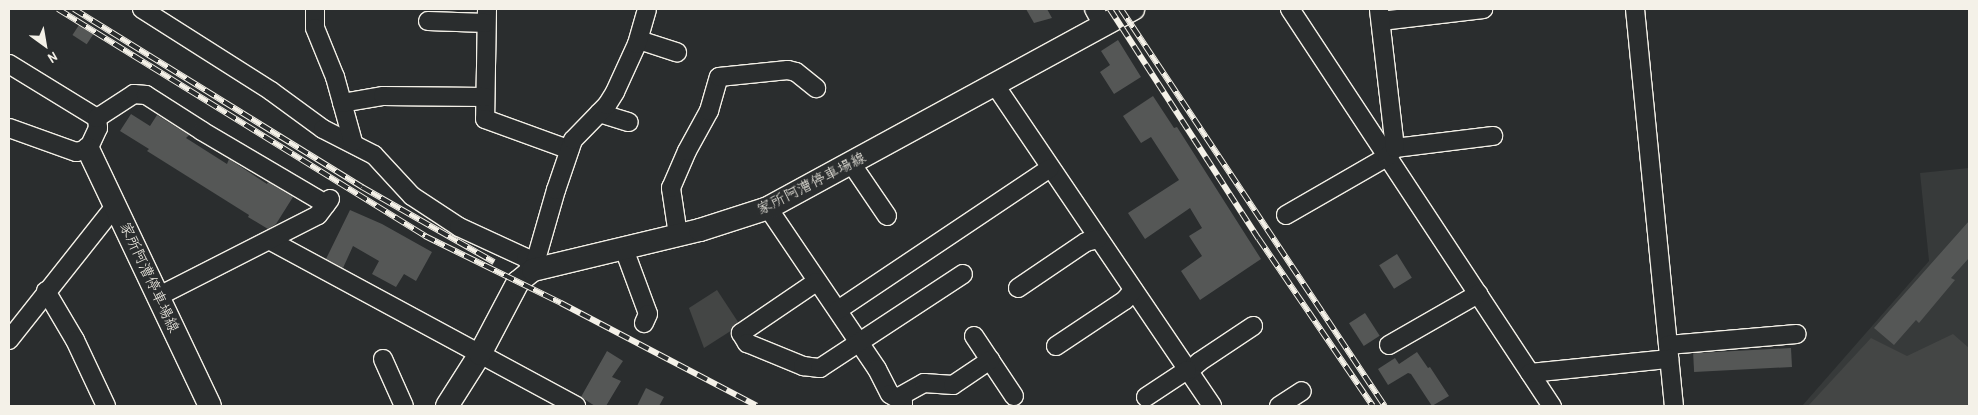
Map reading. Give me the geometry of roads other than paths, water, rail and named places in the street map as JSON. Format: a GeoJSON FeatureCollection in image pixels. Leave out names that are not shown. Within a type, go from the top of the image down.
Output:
{"type":"FeatureCollection","features":[{"type":"Feature","properties":{"kind":"main road","name":"家所阿漕停車場線"},"geometry":{"type":"LineString","coordinates":[[533,270],[678,235],[768,208],[995,86],[1099,17],[1133,9]]}},
{"type":"Feature","properties":{"kind":"main road","name":"家所阿漕停車場線"},"geometry":{"type":"LineString","coordinates":[[88,149],[210,406]]}},
{"type":"Feature","properties":{"kind":"main road"},"geometry":{"type":"LineString","coordinates":[[447,406],[480,354],[518,282],[533,270]]}},
{"type":"Feature","properties":{"kind":"street"},"geometry":{"type":"LineString","coordinates":[[142,9],[271,91],[323,128],[353,142],[374,155],[412,196],[459,227],[526,258],[533,270]]}},
{"type":"Feature","properties":{"kind":"street"},"geometry":{"type":"LineString","coordinates":[[315,9],[316,28],[335,77],[353,142]]}},
{"type":"Feature","properties":{"kind":"street"},"geometry":{"type":"LineString","coordinates":[[533,270],[556,190],[574,140],[616,92],[639,40],[647,9]]}},
{"type":"Feature","properties":{"kind":"street"},"geometry":{"type":"LineString","coordinates":[[1290,9],[1391,152],[1478,294],[1530,373],[1546,404]]}},
{"type":"Feature","properties":{"kind":"street"},"geometry":{"type":"LineString","coordinates":[[1391,152],[1380,15],[1482,9]]}},
{"type":"Feature","properties":{"kind":"street"},"geometry":{"type":"LineString","coordinates":[[1635,9],[1674,406]]}},
{"type":"Feature","properties":{"kind":"street"},"geometry":{"type":"LineString","coordinates":[[428,21],[487,16],[485,119],[570,150]]}},
{"type":"Feature","properties":{"kind":"street"},"geometry":{"type":"LineString","coordinates":[[639,40],[677,52]]}},
{"type":"Feature","properties":{"kind":"street"},"geometry":{"type":"LineString","coordinates":[[9,64],[97,118]]}},
{"type":"Feature","properties":{"kind":"street"},"geometry":{"type":"LineString","coordinates":[[678,235],[671,188],[686,151],[709,112],[719,77],[788,70],[796,72],[816,88]]}},
{"type":"Feature","properties":{"kind":"street"},"geometry":{"type":"LineString","coordinates":[[995,86],[1212,406]]}},
{"type":"Feature","properties":{"kind":"street"},"geometry":{"type":"LineString","coordinates":[[97,118],[134,94],[146,95],[202,131],[328,201],[318,215],[271,241],[159,296]]}},
{"type":"Feature","properties":{"kind":"street"},"geometry":{"type":"LineString","coordinates":[[342,103],[383,96],[485,96]]}},
{"type":"Feature","properties":{"kind":"street"},"geometry":{"type":"LineString","coordinates":[[599,113],[629,122]]}},
{"type":"Feature","properties":{"kind":"street"},"geometry":{"type":"LineString","coordinates":[[9,128],[76,152],[88,149],[98,128],[97,118]]}},
{"type":"Feature","properties":{"kind":"street"},"geometry":{"type":"LineString","coordinates":[[1286,215],[1391,152],[1493,136]]}},
{"type":"Feature","properties":{"kind":"street"},"geometry":{"type":"LineString","coordinates":[[851,163],[886,216]]}},
{"type":"Feature","properties":{"kind":"street"},"geometry":{"type":"LineString","coordinates":[[838,310],[1050,168]]}},
{"type":"Feature","properties":{"kind":"street"},"geometry":{"type":"LineString","coordinates":[[9,340],[116,205]]}},
{"type":"Feature","properties":{"kind":"street"},"geometry":{"type":"LineString","coordinates":[[768,208],[816,282],[860,343],[890,394],[900,402],[924,383],[953,385],[990,360]]}},
{"type":"Feature","properties":{"kind":"street"},"geometry":{"type":"LineString","coordinates":[[1018,288],[1086,242],[1098,238]]}},
{"type":"Feature","properties":{"kind":"street"},"geometry":{"type":"LineString","coordinates":[[271,241],[576,406]]}},
{"type":"Feature","properties":{"kind":"street"},"geometry":{"type":"LineString","coordinates":[[624,249],[648,314],[644,323]]}},
{"type":"Feature","properties":{"kind":"street"},"geometry":{"type":"LineString","coordinates":[[816,282],[740,333],[747,343],[755,348],[811,368],[820,368],[963,274]]}},
{"type":"Feature","properties":{"kind":"street"},"geometry":{"type":"LineString","coordinates":[[1056,346],[1125,300],[1133,290]]}},
{"type":"Feature","properties":{"kind":"street"},"geometry":{"type":"LineString","coordinates":[[46,291],[75,340],[106,406]]}},
{"type":"Feature","properties":{"kind":"street"},"geometry":{"type":"LineString","coordinates":[[1389,345],[1478,294]]}},
{"type":"Feature","properties":{"kind":"street"},"geometry":{"type":"LineString","coordinates":[[1146,397],[1188,371],[1253,326]]}},
{"type":"Feature","properties":{"kind":"street"},"geometry":{"type":"LineString","coordinates":[[1530,373],[1797,334]]}},
{"type":"Feature","properties":{"kind":"street"},"geometry":{"type":"LineString","coordinates":[[974,336],[1014,396]]}},
{"type":"Feature","properties":{"kind":"street"},"geometry":{"type":"LineString","coordinates":[[382,359],[404,406]]}},
{"type":"Feature","properties":{"kind":"street"},"geometry":{"type":"LineString","coordinates":[[1279,406],[1302,391]]}},
{"type":"Feature","properties":{"kind":"railway"},"geometry":{"type":"LineString","coordinates":[[58,9],[425,236],[561,303],[757,406]]}},
{"type":"Feature","properties":{"kind":"railway"},"geometry":{"type":"LineString","coordinates":[[74,9],[362,187],[494,262]]}},
{"type":"Feature","properties":{"kind":"railway"},"geometry":{"type":"LineString","coordinates":[[1110,9],[1259,239],[1373,406]]}},
{"type":"Feature","properties":{"kind":"railway"},"geometry":{"type":"LineString","coordinates":[[1121,9],[1385,406]]}}]}
